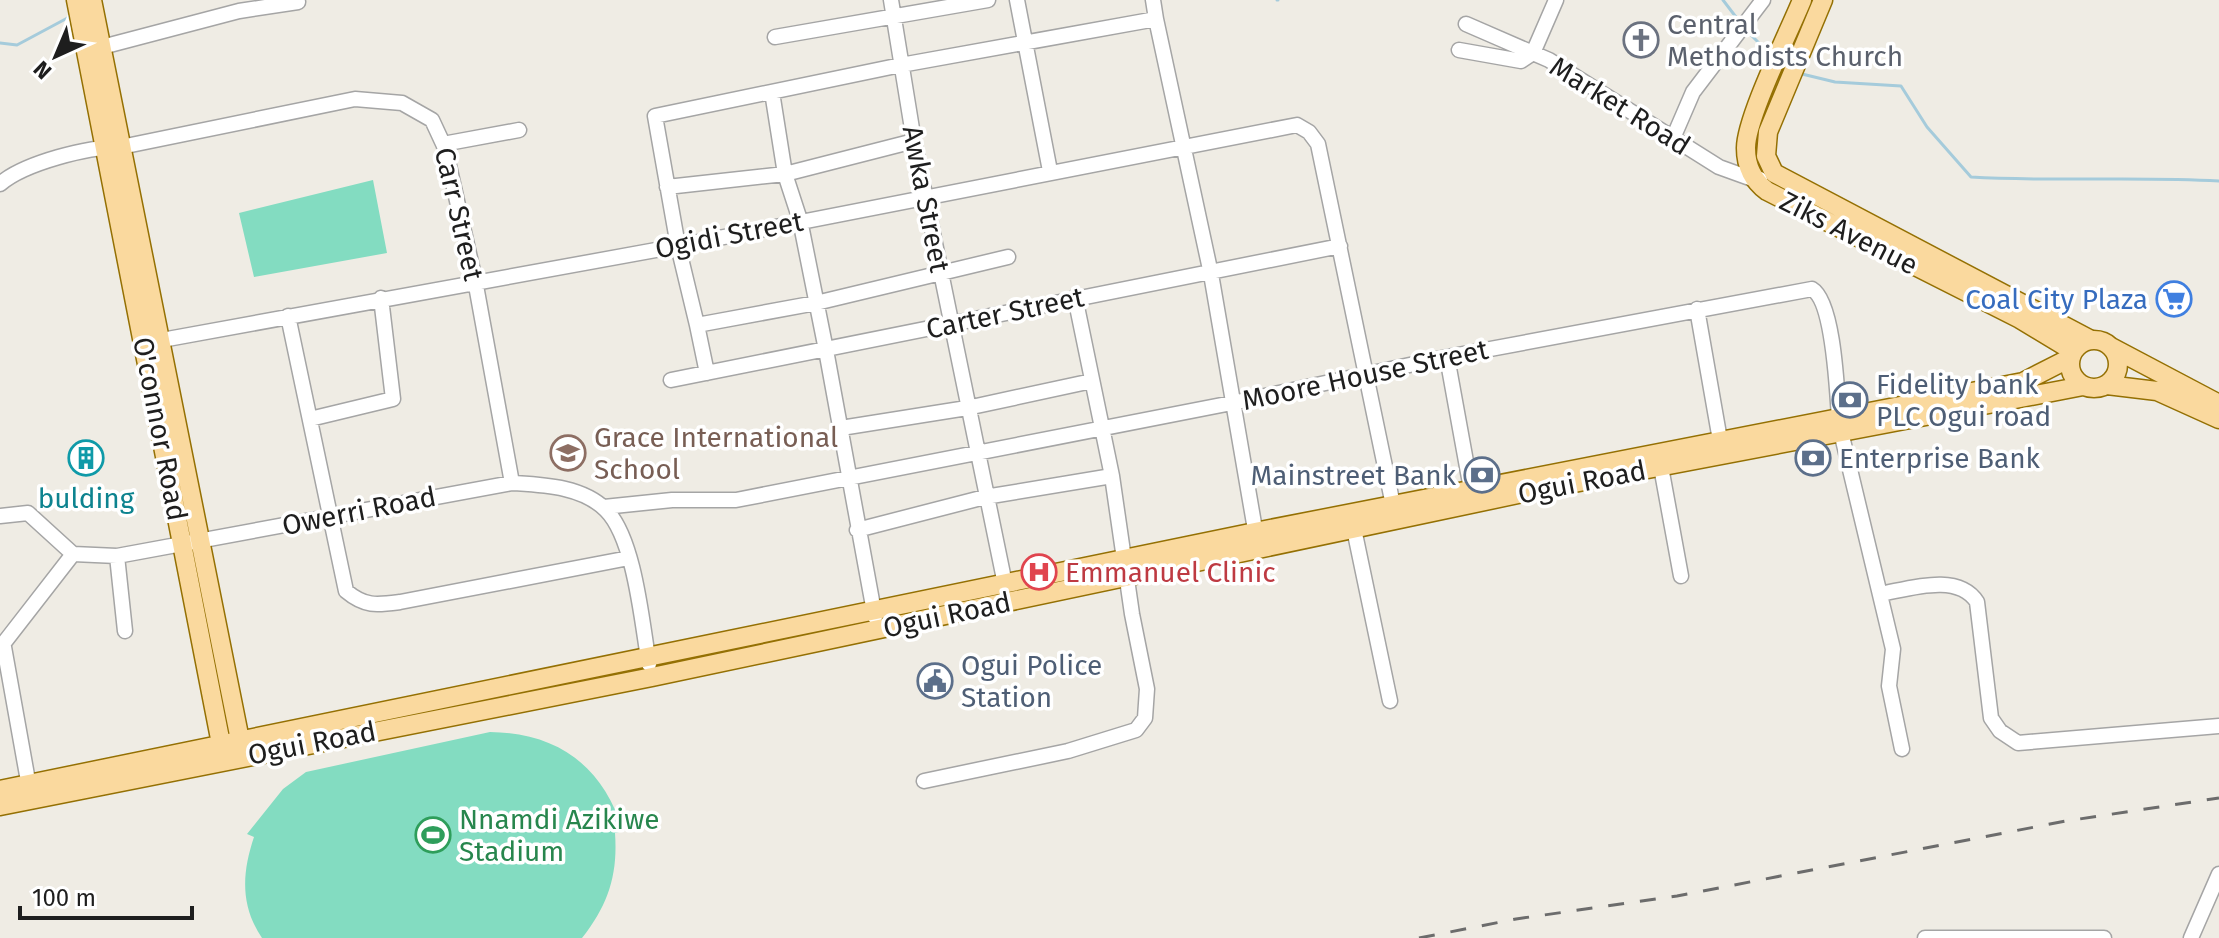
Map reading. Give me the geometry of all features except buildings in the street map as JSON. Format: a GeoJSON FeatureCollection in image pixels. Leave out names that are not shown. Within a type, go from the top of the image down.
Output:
{"type":"FeatureCollection","features":[{"type":"Feature","properties":{"kind":"main road"},"geometry":{"type":"LineString","coordinates":[[76,0],[97,49]]}},
{"type":"Feature","properties":{"kind":"main road"},"geometry":{"type":"LineString","coordinates":[[92,0],[97,49]]}},
{"type":"Feature","properties":{"kind":"main road","name":"Ziks Avenue"},"geometry":{"type":"LineString","coordinates":[[1802,0],[1793,21],[1773,96],[1766,146],[1774,173],[2091,340]]}},
{"type":"Feature","properties":{"kind":"main road","name":"Ziks Avenue"},"geometry":{"type":"LineString","coordinates":[[1823,0],[1810,31],[1747,137],[1747,163],[1755,180],[1767,191],[2020,319],[2072,355]]}},
{"type":"Feature","properties":{"kind":"main road","name":"O'connor Road"},"geometry":{"type":"LineString","coordinates":[[97,49],[113,147],[232,751]]}},
{"type":"Feature","properties":{"kind":"main road"},"geometry":{"type":"LineString","coordinates":[[2219,404],[2111,347],[2091,340],[2072,355],[2072,374],[2083,386],[2095,388],[2107,385],[2157,391],[2219,419]]}},
{"type":"Feature","properties":{"kind":"main road"},"geometry":{"type":"LineString","coordinates":[[2107,385],[2118,367],[2111,347]]}},
{"type":"Feature","properties":{"kind":"main road","name":"Ogui Road"},"geometry":{"type":"LineString","coordinates":[[1256,540],[1354,529],[1661,467],[2023,382],[2072,355]]}},
{"type":"Feature","properties":{"kind":"main road","name":"Ogui Road"},"geometry":{"type":"LineString","coordinates":[[0,790],[30,792],[232,751],[652,677],[877,630],[1393,505],[1720,440],[1840,425],[2083,386]]}},
{"type":"Feature","properties":{"kind":"main road","name":"Ogui Road"},"geometry":{"type":"LineString","coordinates":[[0,806],[30,792],[196,752],[232,751],[264,736],[1005,584],[1126,568]]}},
{"type":"Feature","properties":{"kind":"main road"},"geometry":{"type":"LineString","coordinates":[[196,752],[212,734],[224,710],[264,736]]}},
{"type":"Feature","properties":{"kind":"street","name":"Awka Street"},"geometry":{"type":"LineString","coordinates":[[891,0],[939,272],[1005,584]]}},
{"type":"Feature","properties":{"kind":"street"},"geometry":{"type":"LineString","coordinates":[[775,37],[988,0]]}},
{"type":"Feature","properties":{"kind":"street"},"geometry":{"type":"LineString","coordinates":[[1017,0],[1050,171]]}},
{"type":"Feature","properties":{"kind":"street"},"geometry":{"type":"LineString","coordinates":[[1153,0],[1211,274],[1256,540]]}},
{"type":"Feature","properties":{"kind":"street"},"geometry":{"type":"LineString","coordinates":[[1459,50],[1514,62],[1533,53],[1556,0]]}},
{"type":"Feature","properties":{"kind":"street"},"geometry":{"type":"LineString","coordinates":[[1674,136],[1693,92],[1763,0]]}},
{"type":"Feature","properties":{"kind":"street"},"geometry":{"type":"LineString","coordinates":[[97,49],[239,11],[298,2]]}},
{"type":"Feature","properties":{"kind":"street"},"geometry":{"type":"LineString","coordinates":[[707,373],[678,246],[654,119],[656,113],[1156,19]]}},
{"type":"Feature","properties":{"kind":"street","name":"Market Road"},"geometry":{"type":"LineString","coordinates":[[1466,24],[1579,77],[1719,167],[1755,180]]}},
{"type":"Feature","properties":{"kind":"street"},"geometry":{"type":"LineString","coordinates":[[772,92],[785,174],[800,220],[826,350],[877,630]]}},
{"type":"Feature","properties":{"kind":"street","name":"Carr Street"},"geometry":{"type":"LineString","coordinates":[[0,184],[19,171],[113,147],[355,99],[402,103],[419,111],[432,120],[443,144],[475,280],[512,483]]}},
{"type":"Feature","properties":{"kind":"street","name":"Ogidi Street"},"geometry":{"type":"LineString","coordinates":[[152,342],[475,280],[678,246],[1297,125],[1309,132],[1318,144],[1340,246]]}},
{"type":"Feature","properties":{"kind":"street"},"geometry":{"type":"LineString","coordinates":[[443,144],[519,130]]}},
{"type":"Feature","properties":{"kind":"street"},"geometry":{"type":"LineString","coordinates":[[667,187],[785,174],[914,141]]}},
{"type":"Feature","properties":{"kind":"street"},"geometry":{"type":"LineString","coordinates":[[1755,180],[1774,173]]}},
{"type":"Feature","properties":{"kind":"street"},"geometry":{"type":"LineString","coordinates":[[1340,246],[1393,505]]}},
{"type":"Feature","properties":{"kind":"street","name":"Carter Street"},"geometry":{"type":"LineString","coordinates":[[671,380],[1340,246]]}},
{"type":"Feature","properties":{"kind":"street"},"geometry":{"type":"LineString","coordinates":[[697,325],[816,303],[1008,257]]}},
{"type":"Feature","properties":{"kind":"street","name":"Moore House Street"},"geometry":{"type":"LineString","coordinates":[[604,507],[672,500],[736,500],[977,450],[1231,403],[1447,357],[1812,289],[1823,302],[1835,362],[1840,425]]}},
{"type":"Feature","properties":{"kind":"street"},"geometry":{"type":"LineString","coordinates":[[924,781],[1068,751],[1142,726],[1147,709],[1147,689],[1112,476],[1075,297]]}},
{"type":"Feature","properties":{"kind":"street"},"geometry":{"type":"LineString","coordinates":[[310,419],[393,399],[381,298]]}},
{"type":"Feature","properties":{"kind":"street"},"geometry":{"type":"LineString","coordinates":[[1697,309],[1720,440]]}},
{"type":"Feature","properties":{"kind":"street"},"geometry":{"type":"LineString","coordinates":[[288,316],[346,591],[371,606],[517,582],[629,558]]}},
{"type":"Feature","properties":{"kind":"street"},"geometry":{"type":"LineString","coordinates":[[1447,357],[1471,489]]}},
{"type":"Feature","properties":{"kind":"street"},"geometry":{"type":"LineString","coordinates":[[841,428],[967,408],[1092,381]]}},
{"type":"Feature","properties":{"kind":"street"},"geometry":{"type":"LineString","coordinates":[[1840,425],[1893,649],[1889,686],[1902,749]]}},
{"type":"Feature","properties":{"kind":"street"},"geometry":{"type":"LineString","coordinates":[[1661,467],[1681,576]]}},
{"type":"Feature","properties":{"kind":"street"},"geometry":{"type":"LineString","coordinates":[[857,530],[985,497],[1112,476]]}},
{"type":"Feature","properties":{"kind":"street","name":"Owerri Road"},"geometry":{"type":"LineString","coordinates":[[73,554],[117,556],[512,483],[558,487],[604,507]]}},
{"type":"Feature","properties":{"kind":"street"},"geometry":{"type":"LineString","coordinates":[[604,507],[614,521],[629,558],[652,677]]}},
{"type":"Feature","properties":{"kind":"street"},"geometry":{"type":"LineString","coordinates":[[0,516],[28,513],[73,554],[2,647],[30,792]]}},
{"type":"Feature","properties":{"kind":"street"},"geometry":{"type":"LineString","coordinates":[[1354,529],[1390,701]]}},
{"type":"Feature","properties":{"kind":"street"},"geometry":{"type":"LineString","coordinates":[[117,556],[125,631]]}},
{"type":"Feature","properties":{"kind":"street"},"geometry":{"type":"LineString","coordinates":[[1880,594],[1933,585],[1964,588],[1971,592],[1977,602],[1991,718],[2000,731],[2018,743],[2219,726]]}},
{"type":"Feature","properties":{"kind":"street"},"geometry":{"type":"LineString","coordinates":[[2191,938],[2219,874]]}},
{"type":"Feature","properties":{"kind":"street"},"geometry":{"type":"LineString","coordinates":[[1925,938],[2104,938]]}},
{"type":"Feature","properties":{"kind":"green space"},"geometry":{"type":"Polygon","coordinates":[[[373,180],[387,253],[254,277],[239,213],[373,180]]]}},
{"type":"Feature","properties":{"kind":"green space","name":"Nnamdi Azikiwe Stadium"},"geometry":{"type":"Polygon","coordinates":[[[490,732],[537,739],[557,747],[590,771],[614,808],[623,831],[615,833],[613,876],[599,914],[582,938],[262,938],[250,913],[245,889],[247,863],[254,837],[247,834],[283,789],[306,772],[490,732]]]}},
{"type":"Feature","properties":{"kind":"waterway"},"geometry":{"type":"LineString","coordinates":[[1723,0],[1739,21]]}},
{"type":"Feature","properties":{"kind":"waterway"},"geometry":{"type":"LineString","coordinates":[[0,43],[17,45],[73,15]]}},
{"type":"Feature","properties":{"kind":"waterway"},"geometry":{"type":"LineString","coordinates":[[1746,30],[1769,53]]}},
{"type":"Feature","properties":{"kind":"waterway"},"geometry":{"type":"LineString","coordinates":[[1802,74],[1835,82],[1901,86],[1927,127],[1971,177],[2219,181]]}},
{"type":"Feature","properties":{"kind":"railway"},"geometry":{"type":"LineString","coordinates":[[1419,938],[1516,919],[1677,896],[2066,821],[2219,798]]}},
{"type":"Feature","properties":{"kind":"place","name":"Central Methodists Church"},"geometry":{"type":"Point","coordinates":[1641,40]}},
{"type":"Feature","properties":{"kind":"place","name":"Coal City Plaza"},"geometry":{"type":"Point","coordinates":[2174,299]}},
{"type":"Feature","properties":{"kind":"place","name":"Fidelity bank PLC Ogui road"},"geometry":{"type":"Point","coordinates":[1850,400]}},
{"type":"Feature","properties":{"kind":"place","name":"Grace International School"},"geometry":{"type":"Point","coordinates":[568,453]}},
{"type":"Feature","properties":{"kind":"place","name":"bulding"},"geometry":{"type":"Point","coordinates":[86,458]}},
{"type":"Feature","properties":{"kind":"place","name":"Enterprise Bank"},"geometry":{"type":"Point","coordinates":[1813,458]}},
{"type":"Feature","properties":{"kind":"place","name":"Mainstreet Bank"},"geometry":{"type":"Point","coordinates":[1482,475]}},
{"type":"Feature","properties":{"kind":"place","name":"Emmanuel Clinic"},"geometry":{"type":"Point","coordinates":[1039,572]}},
{"type":"Feature","properties":{"kind":"place","name":"Ogui Police Station"},"geometry":{"type":"Point","coordinates":[935,681]}},
{"type":"Feature","properties":{"kind":"place","name":"Nnamdi Azikiwe Stadium"},"geometry":{"type":"Point","coordinates":[433,835]}}]}
